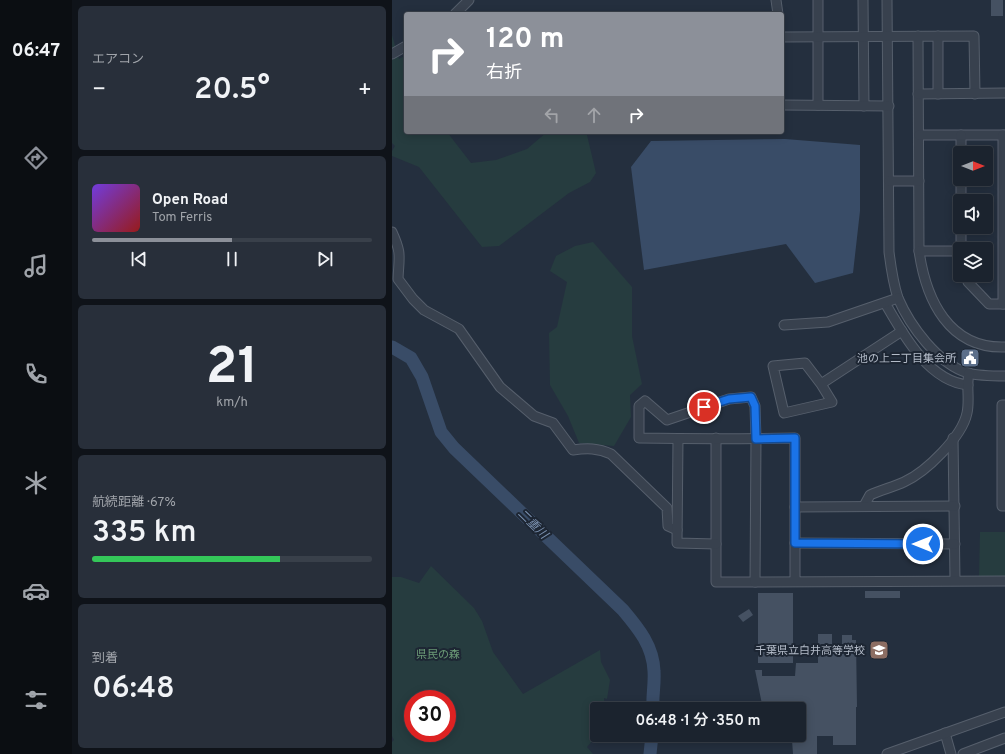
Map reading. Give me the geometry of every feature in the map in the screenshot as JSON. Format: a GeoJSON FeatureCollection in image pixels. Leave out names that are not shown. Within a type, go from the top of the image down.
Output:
{"type":"FeatureCollection","features":[{"type":"Feature","properties":{"kind":"street"},"geometry":{"type":"LineString","coordinates":[[457,12],[469,0]]}},
{"type":"Feature","properties":{"kind":"street"},"geometry":{"type":"LineString","coordinates":[[776,0],[778,12]]}},
{"type":"Feature","properties":{"kind":"street"},"geometry":{"type":"LineString","coordinates":[[818,0],[818,105]]}},
{"type":"Feature","properties":{"kind":"street"},"geometry":{"type":"LineString","coordinates":[[863,0],[864,106]]}},
{"type":"Feature","properties":{"kind":"street"},"geometry":{"type":"LineString","coordinates":[[888,0],[889,252],[891,271],[898,298],[917,331],[931,348],[954,367],[969,373],[1005,376]]}},
{"type":"Feature","properties":{"kind":"street"},"geometry":{"type":"LineString","coordinates":[[918,36],[919,251],[928,292],[936,308],[955,330],[967,340],[983,346],[1005,347]]}},
{"type":"Feature","properties":{"kind":"street"},"geometry":{"type":"LineString","coordinates":[[938,36],[938,94]]}},
{"type":"Feature","properties":{"kind":"street"},"geometry":{"type":"LineString","coordinates":[[784,37],[974,36],[975,94]]}},
{"type":"Feature","properties":{"kind":"street"},"geometry":{"type":"LineString","coordinates":[[392,54],[404,47]]}},
{"type":"Feature","properties":{"kind":"street"},"geometry":{"type":"LineString","coordinates":[[918,94],[1005,93]]}},
{"type":"Feature","properties":{"kind":"street"},"geometry":{"type":"LineString","coordinates":[[784,105],[889,106]]}},
{"type":"Feature","properties":{"kind":"street"},"geometry":{"type":"LineString","coordinates":[[919,135],[1004,135],[1004,304],[988,304],[968,282]]}},
{"type":"Feature","properties":{"kind":"street"},"geometry":{"type":"LineString","coordinates":[[960,135],[961,146]]}},
{"type":"Feature","properties":{"kind":"street"},"geometry":{"type":"LineString","coordinates":[[889,181],[919,181]]}},
{"type":"Feature","properties":{"kind":"street"},"geometry":{"type":"LineString","coordinates":[[392,232],[400,251],[401,261],[398,279],[413,299],[424,310],[459,329],[500,386],[534,416],[552,423],[573,450],[588,448],[602,450],[611,454],[667,508],[668,526],[677,530]]}},
{"type":"Feature","properties":{"kind":"street"},"geometry":{"type":"LineString","coordinates":[[919,251],[953,250]]}},
{"type":"Feature","properties":{"kind":"street"},"geometry":{"type":"LineString","coordinates":[[784,325],[828,322],[898,298]]}},
{"type":"Feature","properties":{"kind":"street"},"geometry":{"type":"LineString","coordinates":[[885,303],[902,331],[928,364],[942,376],[960,384],[968,385]]}},
{"type":"Feature","properties":{"kind":"street"},"geometry":{"type":"LineString","coordinates":[[821,384],[902,331]]}},
{"type":"Feature","properties":{"kind":"street"},"geometry":{"type":"LineString","coordinates":[[805,363],[821,384],[832,402],[784,413],[773,366],[805,363]]}},
{"type":"Feature","properties":{"kind":"street"},"geometry":{"type":"LineString","coordinates":[[864,506],[870,495],[904,482],[922,471],[936,459],[953,438],[964,421],[967,413],[969,373]]}},
{"type":"Feature","properties":{"kind":"street"},"geometry":{"type":"LineString","coordinates":[[755,582],[756,439],[755,406],[751,397],[729,399],[667,420],[645,401],[639,406],[639,438],[678,439],[716,438],[756,439],[795,438],[795,582]]}},
{"type":"Feature","properties":{"kind":"street"},"geometry":{"type":"LineString","coordinates":[[1005,405],[1002,405],[1002,506],[1005,506]]}},
{"type":"Feature","properties":{"kind":"street"},"geometry":{"type":"LineString","coordinates":[[716,438],[716,582],[1005,581]]}},
{"type":"Feature","properties":{"kind":"street"},"geometry":{"type":"LineString","coordinates":[[953,438],[955,580]]}},
{"type":"Feature","properties":{"kind":"street"},"geometry":{"type":"LineString","coordinates":[[678,439],[677,543],[716,544]]}},
{"type":"Feature","properties":{"kind":"street"},"geometry":{"type":"LineString","coordinates":[[795,507],[955,506]]}},
{"type":"Feature","properties":{"kind":"street"},"geometry":{"type":"LineString","coordinates":[[795,543],[955,544]]}},
{"type":"Feature","properties":{"kind":"street"},"geometry":{"type":"LineString","coordinates":[[887,754],[1005,712]]}},
{"type":"Feature","properties":{"kind":"street"},"geometry":{"type":"LineString","coordinates":[[945,733],[951,754]]}},
{"type":"Feature","properties":{"kind":"street"},"geometry":{"type":"LineString","coordinates":[[963,754],[1005,738]]}},
{"type":"Feature","properties":{"kind":"green space"},"geometry":{"type":"Polygon","coordinates":[[[392,35],[399,59],[404,56],[404,134],[449,134],[471,163],[496,160],[527,149],[545,134],[584,134],[587,135],[596,173],[590,182],[569,193],[499,246],[482,247],[419,167],[392,156],[392,151],[395,146],[392,143],[392,35]]]}},
{"type":"Feature","properties":{"kind":"green space"},"geometry":{"type":"Polygon","coordinates":[[[593,242],[632,287],[632,336],[642,384],[630,395],[631,417],[614,446],[579,443],[568,416],[550,385],[549,333],[557,327],[567,282],[550,271],[556,256],[575,246],[593,242]]]}},
{"type":"Feature","properties":{"kind":"green space"},"geometry":{"type":"Polygon","coordinates":[[[980,532],[1005,532],[1005,576],[979,576],[980,532]]]}},
{"type":"Feature","properties":{"kind":"green space","name":"県民の森"},"geometry":{"type":"Polygon","coordinates":[[[431,566],[474,608],[482,621],[493,652],[523,694],[600,650],[601,662],[610,680],[607,699],[604,698],[604,702],[590,702],[591,742],[587,747],[593,754],[392,754],[392,742],[394,740],[392,736],[392,577],[401,577],[419,583],[431,566]]]}},
{"type":"Feature","properties":{"kind":"water"},"geometry":{"type":"Polygon","coordinates":[[[785,139],[860,145],[860,211],[853,273],[815,283],[786,244],[644,270],[631,167],[651,141],[785,139]]]}},
{"type":"Feature","properties":{"kind":"building"},"geometry":{"type":"Polygon","coordinates":[[[991,0],[1003,0],[1003,16],[991,16],[991,0]]]}},
{"type":"Feature","properties":{"kind":"building"},"geometry":{"type":"Polygon","coordinates":[[[865,591],[900,591],[900,598],[865,598],[865,591]]]}},
{"type":"Feature","properties":{"kind":"building"},"geometry":{"type":"Polygon","coordinates":[[[758,593],[793,593],[793,663],[758,663],[758,593]]]}},
{"type":"Feature","properties":{"kind":"building"},"geometry":{"type":"Polygon","coordinates":[[[749,609],[753,615],[743,622],[738,616],[749,609]]]}},
{"type":"Feature","properties":{"kind":"building"},"geometry":{"type":"Polygon","coordinates":[[[818,634],[832,634],[832,644],[842,644],[842,635],[852,635],[852,640],[856,640],[856,745],[833,745],[833,736],[817,736],[817,754],[793,754],[792,742],[806,742],[806,702],[762,702],[755,670],[762,670],[762,676],[795,676],[796,663],[818,663],[818,634]]]}},
{"type":"Feature","properties":{"kind":"waterway","name":"二重川"},"geometry":{"type":"LineString","coordinates":[[392,347],[411,358],[422,377],[441,432],[454,448],[623,610],[640,631],[648,646],[653,662],[653,702]]}},
{"type":"Feature","properties":{"kind":"waterway","name":"二重川"},"geometry":{"type":"LineString","coordinates":[[650,754],[651,742]]}},
{"type":"Feature","properties":{"kind":"place","name":"池の上二丁目集会所"},"geometry":{"type":"Point","coordinates":[970,358]}},
{"type":"Feature","properties":{"kind":"place","name":"千葉県立白井高等学校"},"geometry":{"type":"Point","coordinates":[879,650]}},
{"type":"Feature","properties":{"kind":"route"},"geometry":{"type":"LineString","coordinates":[[704,407],[729,399],[751,397],[755,406],[756,439],[795,438],[795,543],[923,544]]}}]}
